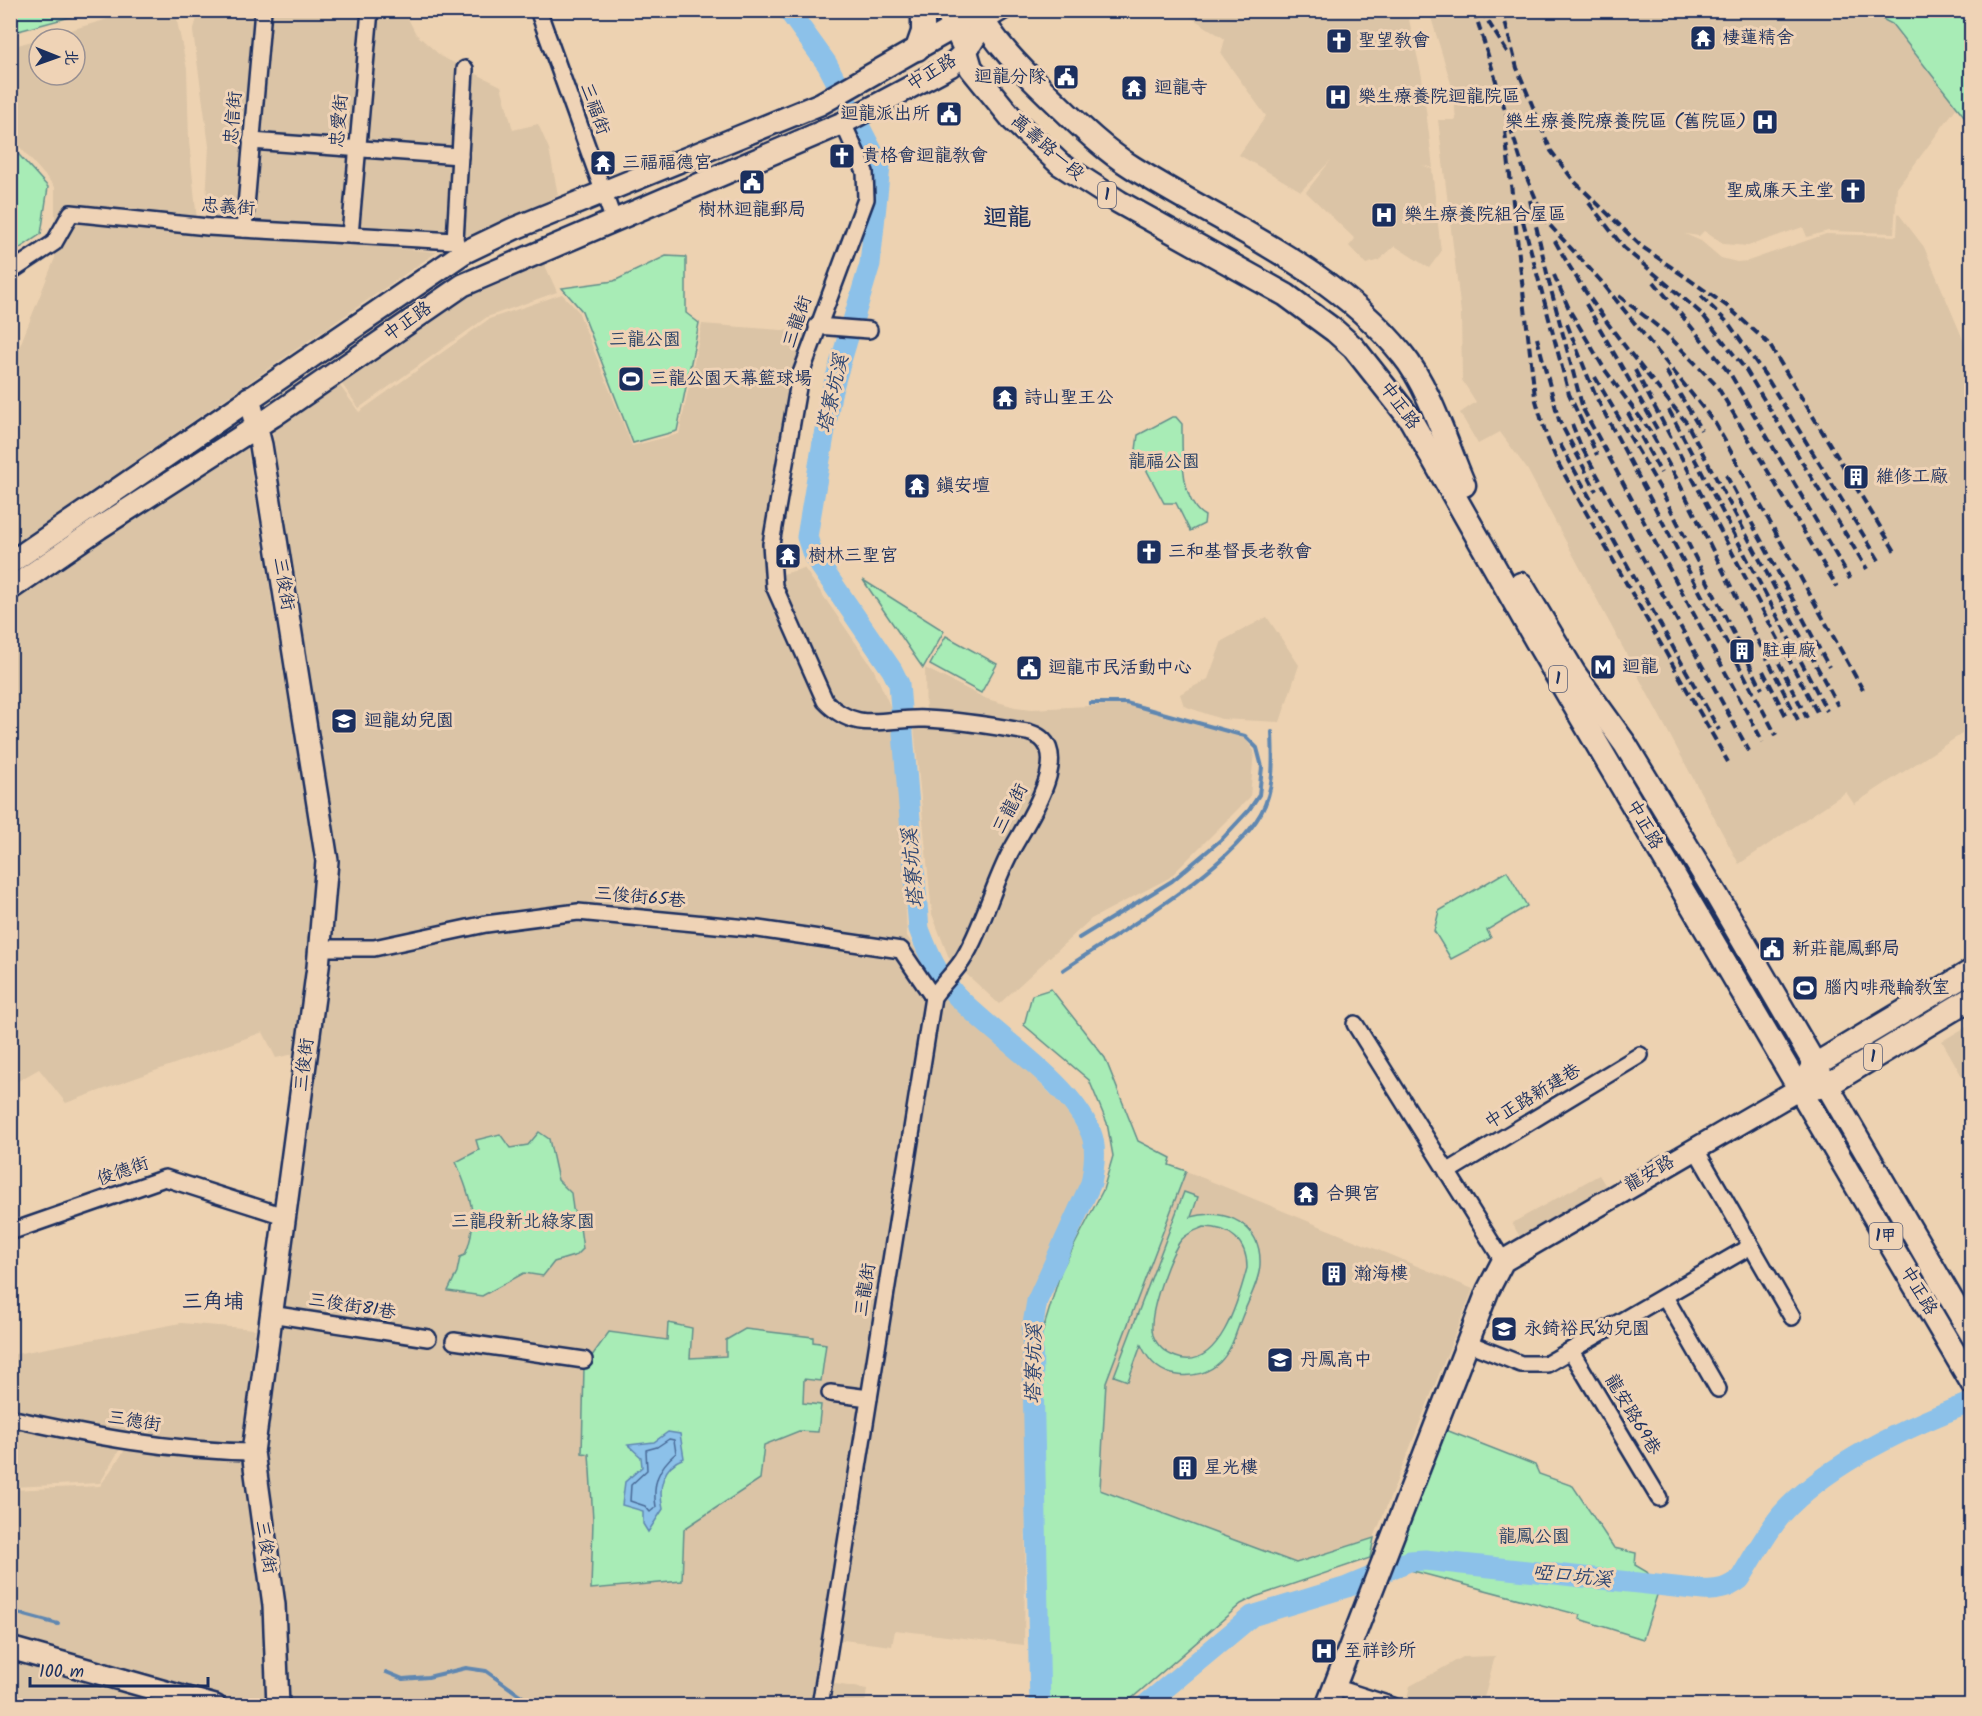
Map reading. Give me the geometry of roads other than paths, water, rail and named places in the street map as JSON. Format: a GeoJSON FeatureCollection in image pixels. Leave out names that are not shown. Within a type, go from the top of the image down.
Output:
{"type":"FeatureCollection","features":[{"type":"Feature","properties":{"kind":"main road"},"geometry":{"type":"LineString","coordinates":[[917,49],[923,32],[923,10]]}},
{"type":"Feature","properties":{"kind":"main road","name":"中正路"},"geometry":{"type":"LineString","coordinates":[[10,563],[249,398],[459,247],[513,229],[603,193],[831,98],[917,49],[950,19],[991,15]]}},
{"type":"Feature","properties":{"kind":"main road","name":"中正路"},"geometry":{"type":"LineString","coordinates":[[10,589],[257,426],[427,308],[476,278],[843,123],[950,66],[966,51],[991,15]]}},
{"type":"Feature","properties":{"kind":"main road","name":"中正路"},"geometry":{"type":"LineString","coordinates":[[991,15],[1032,80],[1107,150],[1336,289],[1362,311],[1403,355],[1418,378],[1466,487],[1521,585],[1574,673],[1631,754],[1717,896],[1813,1066],[1971,1335]]}},
{"type":"Feature","properties":{"kind":"main road","name":"萬壽路一段"},"geometry":{"type":"LineString","coordinates":[[950,19],[966,51],[971,68],[1014,121],[1060,164],[1119,202],[1286,295]]}},
{"type":"Feature","properties":{"kind":"main road"},"geometry":{"type":"LineString","coordinates":[[459,247],[476,278]]}},
{"type":"Feature","properties":{"kind":"main road","name":"中正路"},"geometry":{"type":"LineString","coordinates":[[1286,295],[1354,348],[1411,420],[1536,640],[1971,1383]]}},
{"type":"Feature","properties":{"kind":"main road","name":"三俊街"},"geometry":{"type":"LineString","coordinates":[[249,398],[257,426],[327,861],[320,948],[253,1452],[274,1605],[278,1706]]}},
{"type":"Feature","properties":{"kind":"main road"},"geometry":{"type":"LineString","coordinates":[[1411,420],[1430,405]]}},
{"type":"Feature","properties":{"kind":"main road","name":"1"},"geometry":{"type":"LineString","coordinates":[[1813,1066],[1971,971]]}},
{"type":"Feature","properties":{"kind":"main road","name":"1"},"geometry":{"type":"LineString","coordinates":[[1799,1089],[1826,1086],[1971,998]]}},
{"type":"Feature","properties":{"kind":"main road"},"geometry":{"type":"LineString","coordinates":[[1799,1089],[1813,1066]]}},
{"type":"Feature","properties":{"kind":"main road","name":"龍安路"},"geometry":{"type":"LineString","coordinates":[[1503,1261],[1799,1089]]}},
{"type":"Feature","properties":{"kind":"main road"},"geometry":{"type":"LineString","coordinates":[[1331,1696],[1468,1343],[1503,1261]]}},
{"type":"Feature","properties":{"kind":"main road"},"geometry":{"type":"LineString","coordinates":[[10,1648],[215,1706]]}},
{"type":"Feature","properties":{"kind":"street","name":"忠信街"},"geometry":{"type":"LineString","coordinates":[[244,229],[263,10]]}},
{"type":"Feature","properties":{"kind":"street","name":"忠愛街"},"geometry":{"type":"LineString","coordinates":[[350,235],[370,10]]}},
{"type":"Feature","properties":{"kind":"street","name":"三福街"},"geometry":{"type":"LineString","coordinates":[[538,10],[614,221]]}},
{"type":"Feature","properties":{"kind":"street"},"geometry":{"type":"LineString","coordinates":[[459,247],[460,156],[465,69]]}},
{"type":"Feature","properties":{"kind":"street","name":"三龍街"},"geometry":{"type":"LineString","coordinates":[[820,1706],[935,994],[962,960],[1010,852],[1037,808],[1045,790],[1050,757],[1046,744],[1038,735],[924,719],[890,723],[853,720],[839,713],[825,700],[774,586],[771,544],[800,376],[866,199],[865,172],[843,123]]}},
{"type":"Feature","properties":{"kind":"street"},"geometry":{"type":"LineString","coordinates":[[251,141],[460,156]]}},
{"type":"Feature","properties":{"kind":"street","name":"忠義街"},"geometry":{"type":"LineString","coordinates":[[10,272],[54,243],[71,213],[244,229],[350,235],[459,247]]}},
{"type":"Feature","properties":{"kind":"street"},"geometry":{"type":"LineString","coordinates":[[817,326],[869,330]]}},
{"type":"Feature","properties":{"kind":"street","name":"三俊街65巷"},"geometry":{"type":"LineString","coordinates":[[320,948],[374,948],[486,924],[557,913],[608,913],[758,929],[901,950],[935,994]]}},
{"type":"Feature","properties":{"kind":"street"},"geometry":{"type":"LineString","coordinates":[[1355,1024],[1503,1261]]}},
{"type":"Feature","properties":{"kind":"street","name":"中正路新建巷"},"geometry":{"type":"LineString","coordinates":[[1447,1172],[1640,1055]]}},
{"type":"Feature","properties":{"kind":"street"},"geometry":{"type":"LineString","coordinates":[[1695,1148],[1792,1317]]}},
{"type":"Feature","properties":{"kind":"street","name":"俊德街"},"geometry":{"type":"LineString","coordinates":[[10,1232],[165,1178],[284,1216]]}},
{"type":"Feature","properties":{"kind":"street"},"geometry":{"type":"LineString","coordinates":[[1468,1343],[1521,1365],[1536,1366],[1571,1351],[1752,1246]]}},
{"type":"Feature","properties":{"kind":"street"},"geometry":{"type":"LineString","coordinates":[[1665,1297],[1718,1389]]}},
{"type":"Feature","properties":{"kind":"street","name":"三俊街81巷"},"geometry":{"type":"LineString","coordinates":[[270,1314],[428,1338]]}},
{"type":"Feature","properties":{"kind":"street"},"geometry":{"type":"LineString","coordinates":[[454,1341],[584,1360]]}},
{"type":"Feature","properties":{"kind":"street","name":"龍安路69巷"},"geometry":{"type":"LineString","coordinates":[[1571,1351],[1659,1498]]}},
{"type":"Feature","properties":{"kind":"street"},"geometry":{"type":"LineString","coordinates":[[830,1393],[869,1398]]}},
{"type":"Feature","properties":{"kind":"street","name":"三德街"},"geometry":{"type":"LineString","coordinates":[[10,1418],[71,1432],[197,1451],[253,1452]]}},
{"type":"Feature","properties":{"kind":"street"},"geometry":{"type":"LineString","coordinates":[[1331,1696],[1393,1706]]}},
{"type":"Feature","properties":{"kind":"water"},"geometry":{"type":"Polygon","coordinates":[[[668,1432],[680,1434],[684,1458],[666,1472],[661,1493],[663,1509],[648,1532],[643,1524],[643,1511],[622,1505],[625,1482],[642,1467],[641,1457],[628,1445],[654,1442],[668,1432]]]}},
{"type":"Feature","properties":{"kind":"waterway","name":"塔寮坑溪"},"geometry":{"type":"LineString","coordinates":[[788,10],[827,64],[880,166],[870,264],[831,394],[807,537],[813,555],[892,670],[899,684],[919,929],[930,955],[954,993],[1066,1094],[1091,1133],[1094,1145],[1091,1183],[1037,1301],[1032,1330],[1040,1706]]}},
{"type":"Feature","properties":{"kind":"waterway"},"geometry":{"type":"LineString","coordinates":[[1079,938],[1172,881],[1223,838],[1249,810],[1259,795],[1262,767],[1257,748],[1245,736],[1126,703],[1090,703]]}},
{"type":"Feature","properties":{"kind":"waterway"},"geometry":{"type":"LineString","coordinates":[[1063,970],[1171,899],[1199,878],[1246,835],[1261,813],[1269,794],[1272,774],[1272,732]]}},
{"type":"Feature","properties":{"kind":"waterway","name":"啞口坑溪"},"geometry":{"type":"LineString","coordinates":[[1144,1706],[1252,1616],[1347,1587],[1409,1561],[1425,1560],[1703,1590],[1727,1587],[1740,1579],[1782,1514],[1822,1478],[1896,1435],[1972,1402]]}},
{"type":"Feature","properties":{"kind":"waterway"},"geometry":{"type":"LineString","coordinates":[[10,1611],[58,1624]]}},
{"type":"Feature","properties":{"kind":"waterway"},"geometry":{"type":"LineString","coordinates":[[386,1672],[403,1679],[428,1677],[466,1668],[486,1671],[535,1706]]}},
{"type":"Feature","properties":{"kind":"railway"},"geometry":{"type":"LineString","coordinates":[[1474,10],[1524,171],[1545,220],[1600,280],[1715,423],[1864,692]]}},
{"type":"Feature","properties":{"kind":"railway"},"geometry":{"type":"LineString","coordinates":[[1481,10],[1509,55]]}},
{"type":"Feature","properties":{"kind":"railway"},"geometry":{"type":"LineString","coordinates":[[1502,10],[1517,68],[1551,151],[1574,181],[1641,246],[1727,306],[1769,344],[1896,553]]}},
{"type":"Feature","properties":{"kind":"railway"},"geometry":{"type":"LineString","coordinates":[[1505,131],[1535,397],[1546,435],[1559,465],[1728,762]]}},
{"type":"Feature","properties":{"kind":"railway"},"geometry":{"type":"LineString","coordinates":[[1530,200],[1583,409],[1763,742]]}},
{"type":"Feature","properties":{"kind":"railway"},"geometry":{"type":"LineString","coordinates":[[1589,203],[1624,248],[1702,314],[1746,370],[1867,569]]}},
{"type":"Feature","properties":{"kind":"railway"},"geometry":{"type":"LineString","coordinates":[[1523,221],[1569,394],[1597,455]]}},
{"type":"Feature","properties":{"kind":"railway"},"geometry":{"type":"LineString","coordinates":[[1555,241],[1599,312],[1686,422],[1838,706]]}},
{"type":"Feature","properties":{"kind":"railway"},"geometry":{"type":"LineString","coordinates":[[1554,275],[1570,311],[1605,370],[1650,431],[1678,481],[1800,724]]}},
{"type":"Feature","properties":{"kind":"railway"},"geometry":{"type":"LineString","coordinates":[[1654,282],[1731,375],[1850,579]]}},
{"type":"Feature","properties":{"kind":"railway"},"geometry":{"type":"LineString","coordinates":[[1619,296],[1666,333],[1717,386],[1837,587]]}},
{"type":"Feature","properties":{"kind":"railway"},"geometry":{"type":"LineString","coordinates":[[1701,296],[1729,324],[1765,375],[1880,562]]}},
{"type":"Feature","properties":{"kind":"railway"},"geometry":{"type":"LineString","coordinates":[[1586,304],[1657,429]]}},
{"type":"Feature","properties":{"kind":"railway"},"geometry":{"type":"LineString","coordinates":[[1567,324],[1596,397],[1776,735]]}},
{"type":"Feature","properties":{"kind":"railway"},"geometry":{"type":"LineString","coordinates":[[1537,338],[1559,420],[1596,491]]}},
{"type":"Feature","properties":{"kind":"railway"},"geometry":{"type":"LineString","coordinates":[[1635,370],[1818,714]]}},
{"type":"Feature","properties":{"kind":"railway"},"geometry":{"type":"LineString","coordinates":[[1666,371],[1701,430]]}},
{"type":"Feature","properties":{"kind":"railway"},"geometry":{"type":"LineString","coordinates":[[1595,377],[1661,490],[1762,689]]}},
{"type":"Feature","properties":{"kind":"railway"},"geometry":{"type":"LineString","coordinates":[[1669,410],[1827,711]]}},
{"type":"Feature","properties":{"kind":"railway"},"geometry":{"type":"LineString","coordinates":[[1628,413],[1661,473]]}},
{"type":"Feature","properties":{"kind":"railway"},"geometry":{"type":"LineString","coordinates":[[1572,424],[1580,444],[1749,751]]}},
{"type":"Feature","properties":{"kind":"railway"},"geometry":{"type":"LineString","coordinates":[[1560,444],[1719,730]]}},
{"type":"Feature","properties":{"kind":"railway"},"geometry":{"type":"LineString","coordinates":[[1726,475],[1829,667]]}},
{"type":"Feature","properties":{"kind":"railway"},"geometry":{"type":"LineString","coordinates":[[1779,663],[1807,718]]}},
{"type":"Feature","properties":{"kind":"railway"},"geometry":{"type":"LineString","coordinates":[[1763,671],[1786,716]]}},
{"type":"Feature","properties":{"kind":"place","name":"棲蓮精舍"},"geometry":{"type":"Point","coordinates":[1703,38]}},
{"type":"Feature","properties":{"kind":"place","name":"聖望教會"},"geometry":{"type":"Point","coordinates":[1339,41]}},
{"type":"Feature","properties":{"kind":"place","name":"迴龍分隊"},"geometry":{"type":"Point","coordinates":[1066,77]}},
{"type":"Feature","properties":{"kind":"place","name":"迴龍寺"},"geometry":{"type":"Point","coordinates":[1134,88]}},
{"type":"Feature","properties":{"kind":"place","name":"樂生療養院迴龍院區"},"geometry":{"type":"Point","coordinates":[1338,97]}},
{"type":"Feature","properties":{"kind":"place","name":"迴龍派出所"},"geometry":{"type":"Point","coordinates":[949,114]}},
{"type":"Feature","properties":{"kind":"place","name":"樂生療養院療養院區 (舊院區)"},"geometry":{"type":"Point","coordinates":[1765,122]}},
{"type":"Feature","properties":{"kind":"place","name":"貴格會迴龍教會"},"geometry":{"type":"Point","coordinates":[842,156]}},
{"type":"Feature","properties":{"kind":"place","name":"三福福德宮"},"geometry":{"type":"Point","coordinates":[603,163]}},
{"type":"Feature","properties":{"kind":"place","name":"樹林迴龍郵局"},"geometry":{"type":"Point","coordinates":[752,182]}},
{"type":"Feature","properties":{"kind":"place","name":"聖威廉天主堂"},"geometry":{"type":"Point","coordinates":[1853,191]}},
{"type":"Feature","properties":{"kind":"place","name":"樂生療養院組合屋區"},"geometry":{"type":"Point","coordinates":[1384,215]}},
{"type":"Feature","properties":{"kind":"place","name":"三龍公園天幕籃球場"},"geometry":{"type":"Point","coordinates":[631,379]}},
{"type":"Feature","properties":{"kind":"place","name":"詩山聖王公"},"geometry":{"type":"Point","coordinates":[1005,398]}},
{"type":"Feature","properties":{"kind":"place","name":"維修工廠"},"geometry":{"type":"Point","coordinates":[1856,477]}},
{"type":"Feature","properties":{"kind":"place","name":"鎮安壇"},"geometry":{"type":"Point","coordinates":[917,486]}},
{"type":"Feature","properties":{"kind":"place","name":"三和基督長老教會"},"geometry":{"type":"Point","coordinates":[1149,552]}},
{"type":"Feature","properties":{"kind":"place","name":"樹林三聖宮"},"geometry":{"type":"Point","coordinates":[788,556]}},
{"type":"Feature","properties":{"kind":"place","name":"駐車廠"},"geometry":{"type":"Point","coordinates":[1742,651]}},
{"type":"Feature","properties":{"kind":"place","name":"迴龍"},"geometry":{"type":"Point","coordinates":[1603,667]}},
{"type":"Feature","properties":{"kind":"place","name":"迴龍市民活動中心"},"geometry":{"type":"Point","coordinates":[1029,668]}},
{"type":"Feature","properties":{"kind":"place","name":"迴龍幼兒園"},"geometry":{"type":"Point","coordinates":[344,721]}},
{"type":"Feature","properties":{"kind":"place","name":"新莊龍鳳郵局"},"geometry":{"type":"Point","coordinates":[1772,949]}},
{"type":"Feature","properties":{"kind":"place","name":"腦內啡飛輪教室"},"geometry":{"type":"Point","coordinates":[1805,988]}},
{"type":"Feature","properties":{"kind":"place","name":"合興宮"},"geometry":{"type":"Point","coordinates":[1306,1194]}},
{"type":"Feature","properties":{"kind":"place","name":"瀚海樓"},"geometry":{"type":"Point","coordinates":[1334,1274]}},
{"type":"Feature","properties":{"kind":"place","name":"永錡裕民幼兒園"},"geometry":{"type":"Point","coordinates":[1504,1329]}},
{"type":"Feature","properties":{"kind":"place","name":"丹鳳高中"},"geometry":{"type":"Point","coordinates":[1280,1360]}},
{"type":"Feature","properties":{"kind":"place","name":"星光樓"},"geometry":{"type":"Point","coordinates":[1185,1468]}},
{"type":"Feature","properties":{"kind":"place","name":"至祥診所"},"geometry":{"type":"Point","coordinates":[1324,1651]}},
{"type":"Feature","properties":{"kind":"district","name":"迴龍"},"geometry":{"type":"Point","coordinates":[1007,218]}},
{"type":"Feature","properties":{"kind":"district","name":"三角埔"},"geometry":{"type":"Point","coordinates":[213,1302]}},
{"type":"Feature","properties":{"kind":"park label","name":"三龍公園"},"geometry":{"type":"Point","coordinates":[645,340]}},
{"type":"Feature","properties":{"kind":"park label","name":"龍福公園"},"geometry":{"type":"Point","coordinates":[1164,462]}},
{"type":"Feature","properties":{"kind":"park label","name":"三龍段新北綠家園"},"geometry":{"type":"Point","coordinates":[523,1222]}},
{"type":"Feature","properties":{"kind":"park label","name":"龍鳳公園"},"geometry":{"type":"Point","coordinates":[1534,1537]}}]}
